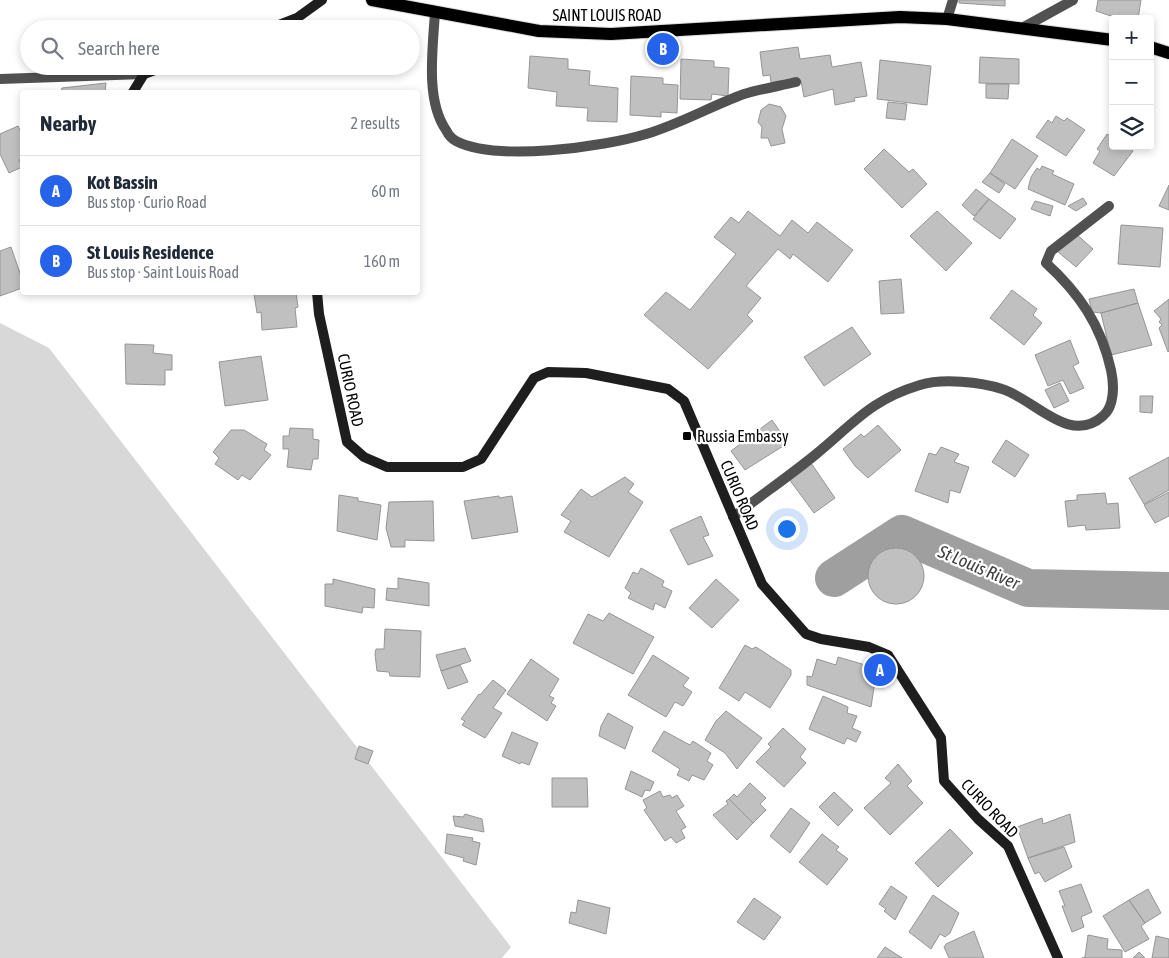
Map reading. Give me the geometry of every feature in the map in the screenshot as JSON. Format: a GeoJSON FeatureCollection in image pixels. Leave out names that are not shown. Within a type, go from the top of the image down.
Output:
{"type":"FeatureCollection","features":[{"type":"Feature","properties":{"kind":"main road"},"geometry":{"type":"LineString","coordinates":[[292,20],[322,0]]}},
{"type":"Feature","properties":{"kind":"main road","name":"SAINT LOUIS ROAD"},"geometry":{"type":"LineString","coordinates":[[372,0],[539,31],[611,34],[900,17],[947,19],[1024,27],[1109,39]]}},
{"type":"Feature","properties":{"kind":"main road"},"geometry":{"type":"LineString","coordinates":[[1154,48],[1169,53]]}},
{"type":"Feature","properties":{"kind":"main road"},"geometry":{"type":"LineString","coordinates":[[134,90],[143,75]]}},
{"type":"Feature","properties":{"kind":"main road","name":"CURIO ROAD"},"geometry":{"type":"LineString","coordinates":[[317,295],[347,442],[364,457],[387,467],[463,467],[481,459],[534,378],[548,372],[586,373],[668,389],[684,401],[762,584],[806,634],[821,639],[869,647],[888,656],[941,738],[944,781],[978,819],[1008,846],[1058,958]]}},
{"type":"Feature","properties":{"kind":"street"},"geometry":{"type":"LineString","coordinates":[[947,19],[953,0]]}},
{"type":"Feature","properties":{"kind":"street"},"geometry":{"type":"LineString","coordinates":[[1024,27],[1073,0]]}},
{"type":"Feature","properties":{"kind":"street"},"geometry":{"type":"LineString","coordinates":[[435,12],[432,72],[436,106],[445,129],[454,141],[474,147],[504,152],[601,144],[647,134],[746,94],[796,82]]}},
{"type":"Feature","properties":{"kind":"street"},"geometry":{"type":"LineString","coordinates":[[0,79],[115,75]]}},
{"type":"Feature","properties":{"kind":"street"},"geometry":{"type":"LineString","coordinates":[[733,517],[816,454],[861,414],[891,395],[922,384],[947,381],[1002,389],[1027,401],[1065,425],[1082,426],[1097,422],[1107,412],[1113,397],[1113,379],[1107,349],[1096,323],[1080,298],[1066,281],[1046,263],[1051,251],[1109,206]]}},
{"type":"Feature","properties":{"kind":"shaded area"},"geometry":{"type":"Polygon","coordinates":[[[0,323],[49,348],[511,947],[502,958],[0,958],[0,323]]]}},
{"type":"Feature","properties":{"kind":"building"},"geometry":{"type":"Polygon","coordinates":[[[959,0],[1005,0],[1005,6],[959,3],[959,0]]]}},
{"type":"Feature","properties":{"kind":"building"},"geometry":{"type":"Polygon","coordinates":[[[1098,0],[1141,0],[1139,15],[1109,15],[1096,11],[1098,0]]]}},
{"type":"Feature","properties":{"kind":"building"},"geometry":{"type":"Polygon","coordinates":[[[798,47],[800,59],[830,55],[832,67],[861,62],[867,96],[854,98],[855,101],[835,105],[833,89],[804,97],[801,81],[772,90],[770,75],[763,76],[760,52],[798,47]]]}},
{"type":"Feature","properties":{"kind":"building"},"geometry":{"type":"Polygon","coordinates":[[[530,56],[568,59],[568,69],[590,71],[589,85],[618,88],[617,122],[587,121],[588,108],[556,106],[557,92],[528,88],[530,56]]]}},
{"type":"Feature","properties":{"kind":"building"},"geometry":{"type":"Polygon","coordinates":[[[980,57],[1019,59],[1019,84],[979,83],[980,57]]]}},
{"type":"Feature","properties":{"kind":"building"},"geometry":{"type":"Polygon","coordinates":[[[681,59],[714,61],[714,67],[729,68],[728,96],[712,94],[711,100],[680,99],[681,59]]]}},
{"type":"Feature","properties":{"kind":"building"},"geometry":{"type":"Polygon","coordinates":[[[880,60],[931,66],[927,105],[877,99],[880,60]]]}},
{"type":"Feature","properties":{"kind":"building"},"geometry":{"type":"Polygon","coordinates":[[[631,76],[663,78],[663,84],[678,85],[677,113],[661,112],[661,117],[630,115],[631,76]]]}},
{"type":"Feature","properties":{"kind":"building"},"geometry":{"type":"Polygon","coordinates":[[[106,83],[105,90],[62,90],[62,88],[106,83]]]}},
{"type":"Feature","properties":{"kind":"building"},"geometry":{"type":"Polygon","coordinates":[[[986,84],[1009,84],[1008,99],[986,98],[986,84]]]}},
{"type":"Feature","properties":{"kind":"building"},"geometry":{"type":"Polygon","coordinates":[[[888,102],[907,104],[905,120],[886,118],[888,102]]]}},
{"type":"Feature","properties":{"kind":"building"},"geometry":{"type":"Polygon","coordinates":[[[769,104],[781,107],[786,116],[782,129],[785,143],[771,146],[768,138],[761,138],[762,127],[758,122],[761,110],[769,104]]]}},
{"type":"Feature","properties":{"kind":"building"},"geometry":{"type":"Polygon","coordinates":[[[1056,116],[1064,121],[1067,118],[1085,130],[1066,156],[1036,137],[1048,120],[1052,123],[1056,116]]]}},
{"type":"Feature","properties":{"kind":"building"},"geometry":{"type":"Polygon","coordinates":[[[18,126],[20,130],[20,168],[9,173],[0,154],[0,134],[18,126]]]}},
{"type":"Feature","properties":{"kind":"building"},"geometry":{"type":"Polygon","coordinates":[[[1107,134],[1109,135],[1109,150],[1133,151],[1114,176],[1093,163],[1100,151],[1097,149],[1107,134]]]}},
{"type":"Feature","properties":{"kind":"building"},"geometry":{"type":"Polygon","coordinates":[[[1012,139],[1038,156],[1015,189],[990,173],[1012,139]]]}},
{"type":"Feature","properties":{"kind":"building"},"geometry":{"type":"Polygon","coordinates":[[[884,149],[909,172],[913,169],[927,184],[902,208],[864,169],[884,149]]]}},
{"type":"Feature","properties":{"kind":"building"},"geometry":{"type":"Polygon","coordinates":[[[1042,166],[1054,171],[1052,174],[1074,184],[1065,205],[1028,189],[1031,177],[1037,168],[1040,170],[1042,166]]]}},
{"type":"Feature","properties":{"kind":"building"},"geometry":{"type":"Polygon","coordinates":[[[990,173],[1005,184],[999,193],[982,182],[990,173]]]}},
{"type":"Feature","properties":{"kind":"building"},"geometry":{"type":"Polygon","coordinates":[[[1169,185],[1169,210],[1159,206],[1169,185]]]}},
{"type":"Feature","properties":{"kind":"building"},"geometry":{"type":"Polygon","coordinates":[[[976,189],[989,199],[974,216],[962,205],[976,189]]]}},
{"type":"Feature","properties":{"kind":"building"},"geometry":{"type":"Polygon","coordinates":[[[1083,198],[1087,204],[1076,211],[1068,206],[1083,198]]]}},
{"type":"Feature","properties":{"kind":"building"},"geometry":{"type":"Polygon","coordinates":[[[989,199],[1016,219],[1000,239],[973,219],[989,199]]]}},
{"type":"Feature","properties":{"kind":"building"},"geometry":{"type":"Polygon","coordinates":[[[1035,201],[1053,206],[1050,216],[1031,209],[1035,201]]]}},
{"type":"Feature","properties":{"kind":"building"},"geometry":{"type":"Polygon","coordinates":[[[748,211],[780,236],[792,220],[808,233],[817,222],[853,250],[828,282],[793,254],[790,259],[778,249],[746,286],[761,298],[747,315],[753,321],[708,369],[644,315],[666,292],[690,310],[736,254],[714,237],[731,217],[739,223],[748,211]]]}},
{"type":"Feature","properties":{"kind":"building"},"geometry":{"type":"Polygon","coordinates":[[[937,211],[972,243],[946,271],[910,236],[937,211]]]}},
{"type":"Feature","properties":{"kind":"building"},"geometry":{"type":"Polygon","coordinates":[[[1121,225],[1163,228],[1160,267],[1118,264],[1121,225]]]}},
{"type":"Feature","properties":{"kind":"building"},"geometry":{"type":"Polygon","coordinates":[[[1075,233],[1093,249],[1076,267],[1057,251],[1075,233]]]}},
{"type":"Feature","properties":{"kind":"building"},"geometry":{"type":"Polygon","coordinates":[[[11,247],[20,273],[20,289],[0,296],[0,251],[11,247]]]}},
{"type":"Feature","properties":{"kind":"building"},"geometry":{"type":"Polygon","coordinates":[[[901,279],[904,313],[881,314],[879,281],[901,279]]]}},
{"type":"Feature","properties":{"kind":"building"},"geometry":{"type":"Polygon","coordinates":[[[1134,289],[1138,303],[1101,313],[1092,312],[1089,299],[1134,289]]]}},
{"type":"Feature","properties":{"kind":"building"},"geometry":{"type":"Polygon","coordinates":[[[1012,290],[1037,309],[1033,315],[1042,323],[1024,345],[990,318],[1012,290]]]}},
{"type":"Feature","properties":{"kind":"building"},"geometry":{"type":"Polygon","coordinates":[[[254,295],[296,295],[298,307],[295,308],[297,327],[262,330],[261,312],[257,313],[254,295]]]}},
{"type":"Feature","properties":{"kind":"building"},"geometry":{"type":"Polygon","coordinates":[[[1169,299],[1168,352],[1159,328],[1162,325],[1159,322],[1161,319],[1154,311],[1169,299]]]}},
{"type":"Feature","properties":{"kind":"building"},"geometry":{"type":"Polygon","coordinates":[[[1138,303],[1152,345],[1111,355],[1101,313],[1138,303]]]}},
{"type":"Feature","properties":{"kind":"building"},"geometry":{"type":"Polygon","coordinates":[[[852,327],[871,354],[824,386],[804,357],[852,327]]]}},
{"type":"Feature","properties":{"kind":"building"},"geometry":{"type":"Polygon","coordinates":[[[1070,340],[1079,363],[1073,366],[1084,388],[1070,394],[1063,380],[1048,386],[1035,355],[1070,340]]]}},
{"type":"Feature","properties":{"kind":"building"},"geometry":{"type":"Polygon","coordinates":[[[125,344],[154,345],[153,353],[172,355],[172,370],[165,370],[165,385],[126,384],[125,344]]]}},
{"type":"Feature","properties":{"kind":"building"},"geometry":{"type":"Polygon","coordinates":[[[261,356],[268,400],[225,406],[219,362],[261,356]]]}},
{"type":"Feature","properties":{"kind":"building"},"geometry":{"type":"Polygon","coordinates":[[[1060,383],[1069,401],[1054,408],[1045,390],[1060,383]]]}},
{"type":"Feature","properties":{"kind":"building"},"geometry":{"type":"Polygon","coordinates":[[[1140,396],[1153,396],[1152,413],[1140,412],[1140,396]]]}},
{"type":"Feature","properties":{"kind":"building"},"geometry":{"type":"Polygon","coordinates":[[[772,420],[788,443],[745,470],[731,451],[772,420]]]}},
{"type":"Feature","properties":{"kind":"building"},"geometry":{"type":"Polygon","coordinates":[[[878,425],[901,450],[868,478],[855,466],[843,449],[861,434],[864,437],[878,425]]]}},
{"type":"Feature","properties":{"kind":"building"},"geometry":{"type":"Polygon","coordinates":[[[290,428],[313,429],[313,439],[319,440],[318,459],[313,459],[311,470],[287,467],[289,449],[283,449],[283,436],[289,436],[290,428]]]}},
{"type":"Feature","properties":{"kind":"building"},"geometry":{"type":"Polygon","coordinates":[[[231,430],[244,430],[267,444],[264,450],[271,455],[250,480],[242,475],[238,480],[215,464],[219,458],[213,452],[231,430]]]}},
{"type":"Feature","properties":{"kind":"building"},"geometry":{"type":"Polygon","coordinates":[[[1006,440],[1029,455],[1015,477],[992,462],[1006,440]]]}},
{"type":"Feature","properties":{"kind":"building"},"geometry":{"type":"Polygon","coordinates":[[[941,447],[959,454],[954,462],[969,467],[960,493],[950,490],[948,503],[915,491],[929,453],[936,455],[941,447]]]}},
{"type":"Feature","properties":{"kind":"building"},"geometry":{"type":"Polygon","coordinates":[[[1169,457],[1169,490],[1144,504],[1129,478],[1169,457]]]}},
{"type":"Feature","properties":{"kind":"building"},"geometry":{"type":"Polygon","coordinates":[[[811,463],[835,498],[814,513],[789,479],[811,463]]]}},
{"type":"Feature","properties":{"kind":"building"},"geometry":{"type":"Polygon","coordinates":[[[625,477],[634,484],[628,492],[643,502],[609,557],[564,532],[571,521],[561,515],[581,489],[592,497],[625,477]]]}},
{"type":"Feature","properties":{"kind":"building"},"geometry":{"type":"Polygon","coordinates":[[[1169,492],[1169,516],[1155,523],[1144,505],[1169,492]]]}},
{"type":"Feature","properties":{"kind":"building"},"geometry":{"type":"Polygon","coordinates":[[[1105,493],[1107,504],[1118,503],[1120,528],[1086,530],[1085,525],[1068,527],[1065,501],[1077,500],[1077,495],[1105,493]]]}},
{"type":"Feature","properties":{"kind":"building"},"geometry":{"type":"Polygon","coordinates":[[[339,495],[381,505],[377,540],[337,531],[339,495]]]}},
{"type":"Feature","properties":{"kind":"building"},"geometry":{"type":"Polygon","coordinates":[[[499,496],[499,498],[512,496],[518,532],[472,539],[464,501],[499,496]]]}},
{"type":"Feature","properties":{"kind":"building"},"geometry":{"type":"Polygon","coordinates":[[[433,501],[434,541],[405,540],[405,547],[391,547],[386,528],[389,502],[433,501]]]}},
{"type":"Feature","properties":{"kind":"building"},"geometry":{"type":"Polygon","coordinates":[[[701,516],[709,535],[703,537],[713,556],[688,565],[670,530],[701,516]]]}},
{"type":"Feature","properties":{"kind":"building"},"geometry":{"type":"Polygon","coordinates":[[[896,548],[916,556],[924,576],[916,596],[896,604],[876,596],[868,576],[876,556],[896,548]]]}},
{"type":"Feature","properties":{"kind":"building"},"geometry":{"type":"Polygon","coordinates":[[[641,568],[664,581],[662,586],[672,591],[665,608],[655,603],[653,610],[628,598],[631,593],[625,588],[633,572],[638,574],[641,568]]]}},
{"type":"Feature","properties":{"kind":"building"},"geometry":{"type":"Polygon","coordinates":[[[398,578],[429,583],[429,606],[386,600],[387,588],[398,589],[398,578]]]}},
{"type":"Feature","properties":{"kind":"building"},"geometry":{"type":"Polygon","coordinates":[[[333,579],[375,589],[374,608],[363,607],[362,613],[325,606],[325,584],[333,584],[333,579]]]}},
{"type":"Feature","properties":{"kind":"building"},"geometry":{"type":"Polygon","coordinates":[[[716,579],[739,600],[712,628],[689,608],[716,579]]]}},
{"type":"Feature","properties":{"kind":"building"},"geometry":{"type":"Polygon","coordinates":[[[609,613],[654,637],[633,674],[573,643],[588,614],[603,621],[609,613]]]}},
{"type":"Feature","properties":{"kind":"building"},"geometry":{"type":"Polygon","coordinates":[[[385,629],[421,631],[420,677],[390,676],[389,672],[377,671],[375,654],[376,649],[384,649],[385,629]]]}},
{"type":"Feature","properties":{"kind":"building"},"geometry":{"type":"Polygon","coordinates":[[[745,645],[752,649],[756,647],[791,670],[791,675],[770,708],[745,692],[739,701],[719,688],[745,645]]]}},
{"type":"Feature","properties":{"kind":"building"},"geometry":{"type":"Polygon","coordinates":[[[465,648],[471,661],[441,671],[436,655],[465,648]]]}},
{"type":"Feature","properties":{"kind":"building"},"geometry":{"type":"Polygon","coordinates":[[[653,655],[689,678],[683,686],[692,692],[683,706],[675,702],[666,717],[628,695],[653,655]]]}},
{"type":"Feature","properties":{"kind":"building"},"geometry":{"type":"Polygon","coordinates":[[[838,657],[862,664],[876,674],[871,707],[807,685],[807,676],[812,677],[817,659],[836,665],[838,657]]]}},
{"type":"Feature","properties":{"kind":"building"},"geometry":{"type":"Polygon","coordinates":[[[531,659],[559,679],[549,696],[554,698],[551,703],[556,706],[547,721],[507,694],[531,659]]]}},
{"type":"Feature","properties":{"kind":"building"},"geometry":{"type":"Polygon","coordinates":[[[460,665],[468,682],[448,689],[441,671],[460,665]]]}},
{"type":"Feature","properties":{"kind":"building"},"geometry":{"type":"Polygon","coordinates":[[[493,680],[506,690],[493,708],[502,713],[485,738],[462,725],[465,721],[461,719],[479,694],[493,680]]]}},
{"type":"Feature","properties":{"kind":"building"},"geometry":{"type":"Polygon","coordinates":[[[823,696],[848,707],[847,713],[857,716],[852,728],[861,732],[856,742],[847,738],[844,744],[809,729],[823,696]]]}},
{"type":"Feature","properties":{"kind":"building"},"geometry":{"type":"Polygon","coordinates":[[[726,711],[762,738],[737,769],[725,753],[705,740],[716,721],[726,711]]]}},
{"type":"Feature","properties":{"kind":"building"},"geometry":{"type":"Polygon","coordinates":[[[608,713],[633,727],[625,749],[599,736],[601,726],[608,713]]]}},
{"type":"Feature","properties":{"kind":"building"},"geometry":{"type":"Polygon","coordinates":[[[783,728],[806,749],[800,757],[806,763],[784,787],[756,762],[771,747],[768,744],[783,728]]]}},
{"type":"Feature","properties":{"kind":"building"},"geometry":{"type":"Polygon","coordinates":[[[664,731],[690,745],[693,741],[711,753],[707,761],[713,765],[704,780],[692,775],[689,781],[677,775],[680,769],[652,751],[664,731]]]}},
{"type":"Feature","properties":{"kind":"building"},"geometry":{"type":"Polygon","coordinates":[[[512,732],[538,743],[529,765],[521,762],[520,764],[502,756],[512,732]]]}},
{"type":"Feature","properties":{"kind":"building"},"geometry":{"type":"Polygon","coordinates":[[[359,746],[373,751],[368,764],[355,759],[359,746]]]}},
{"type":"Feature","properties":{"kind":"building"},"geometry":{"type":"Polygon","coordinates":[[[898,764],[912,781],[907,786],[923,803],[890,835],[864,808],[891,783],[885,778],[898,764]]]}},
{"type":"Feature","properties":{"kind":"building"},"geometry":{"type":"Polygon","coordinates":[[[631,771],[654,782],[650,791],[645,790],[642,797],[625,789],[631,771]]]}},
{"type":"Feature","properties":{"kind":"building"},"geometry":{"type":"Polygon","coordinates":[[[552,778],[587,778],[588,807],[552,807],[552,778]]]}},
{"type":"Feature","properties":{"kind":"building"},"geometry":{"type":"Polygon","coordinates":[[[750,783],[766,798],[760,804],[766,810],[753,823],[729,799],[734,794],[737,797],[750,783]]]}},
{"type":"Feature","properties":{"kind":"building"},"geometry":{"type":"Polygon","coordinates":[[[660,791],[663,797],[670,795],[672,798],[677,795],[684,806],[676,811],[686,827],[681,830],[685,838],[676,843],[671,837],[665,841],[644,810],[647,808],[643,800],[660,791]]]}},
{"type":"Feature","properties":{"kind":"building"},"geometry":{"type":"Polygon","coordinates":[[[834,792],[853,810],[838,826],[819,807],[834,792]]]}},
{"type":"Feature","properties":{"kind":"building"},"geometry":{"type":"Polygon","coordinates":[[[729,799],[753,823],[737,840],[713,815],[728,804],[726,801],[729,799]]]}},
{"type":"Feature","properties":{"kind":"building"},"geometry":{"type":"Polygon","coordinates":[[[791,808],[810,823],[790,853],[770,836],[791,808]]]}},
{"type":"Feature","properties":{"kind":"building"},"geometry":{"type":"Polygon","coordinates":[[[465,814],[482,819],[484,832],[455,826],[453,816],[463,817],[465,814]]]}},
{"type":"Feature","properties":{"kind":"building"},"geometry":{"type":"Polygon","coordinates":[[[1070,814],[1075,842],[1028,858],[1017,827],[1042,818],[1043,824],[1070,814]]]}},
{"type":"Feature","properties":{"kind":"building"},"geometry":{"type":"Polygon","coordinates":[[[950,829],[973,853],[938,887],[915,863],[950,829]]]}},
{"type":"Feature","properties":{"kind":"building"},"geometry":{"type":"Polygon","coordinates":[[[447,834],[473,838],[472,841],[480,843],[476,865],[463,861],[464,858],[445,853],[447,834]]]}},
{"type":"Feature","properties":{"kind":"building"},"geometry":{"type":"Polygon","coordinates":[[[822,834],[839,847],[836,850],[848,859],[827,885],[799,862],[822,834]]]}},
{"type":"Feature","properties":{"kind":"building"},"geometry":{"type":"Polygon","coordinates":[[[1064,847],[1072,867],[1045,882],[1039,872],[1035,874],[1028,858],[1064,847]]]}},
{"type":"Feature","properties":{"kind":"building"},"geometry":{"type":"Polygon","coordinates":[[[1081,884],[1092,912],[1081,917],[1084,927],[1072,932],[1062,906],[1065,906],[1059,891],[1081,884]]]}},
{"type":"Feature","properties":{"kind":"building"},"geometry":{"type":"Polygon","coordinates":[[[891,886],[907,897],[895,920],[879,904],[891,886]]]}},
{"type":"Feature","properties":{"kind":"building"},"geometry":{"type":"Polygon","coordinates":[[[1148,889],[1161,913],[1145,923],[1129,900],[1148,889]]]}},
{"type":"Feature","properties":{"kind":"building"},"geometry":{"type":"Polygon","coordinates":[[[933,895],[959,913],[950,933],[945,937],[940,934],[931,949],[909,932],[933,895]]]}},
{"type":"Feature","properties":{"kind":"building"},"geometry":{"type":"Polygon","coordinates":[[[754,898],[781,917],[764,940],[737,922],[754,898]]]}},
{"type":"Feature","properties":{"kind":"building"},"geometry":{"type":"Polygon","coordinates":[[[578,900],[610,908],[606,934],[569,923],[571,912],[576,913],[578,900]]]}},
{"type":"Feature","properties":{"kind":"building"},"geometry":{"type":"Polygon","coordinates":[[[1129,900],[1145,923],[1141,926],[1149,939],[1125,952],[1103,916],[1129,900]]]}},
{"type":"Feature","properties":{"kind":"building"},"geometry":{"type":"Polygon","coordinates":[[[974,931],[984,958],[949,958],[944,947],[946,944],[974,931]]]}},
{"type":"Feature","properties":{"kind":"building"},"geometry":{"type":"Polygon","coordinates":[[[1088,935],[1108,939],[1107,949],[1122,950],[1122,958],[1082,958],[1085,957],[1088,935]]]}},
{"type":"Feature","properties":{"kind":"building"},"geometry":{"type":"Polygon","coordinates":[[[1156,936],[1169,939],[1169,958],[1152,958],[1156,936]]]}},
{"type":"Feature","properties":{"kind":"building"},"geometry":{"type":"Polygon","coordinates":[[[885,947],[902,958],[877,958],[885,947]]]}},
{"type":"Feature","properties":{"kind":"building"},"geometry":{"type":"Polygon","coordinates":[[[1139,952],[1145,958],[1133,958],[1139,952]]]}},
{"type":"Feature","properties":{"kind":"waterway","name":"St Louis River"},"geometry":{"type":"LineString","coordinates":[[834,578],[902,534],[1028,588],[1169,591]]}},
{"type":"Feature","properties":{"kind":"place","name":"St Louis Residence"},"geometry":{"type":"Point","coordinates":[663,49]}},
{"type":"Feature","properties":{"kind":"place","name":"Russia Embassy"},"geometry":{"type":"Point","coordinates":[687,436]}},
{"type":"Feature","properties":{"kind":"place","name":"Kot Bassin"},"geometry":{"type":"Point","coordinates":[880,670]}}]}
